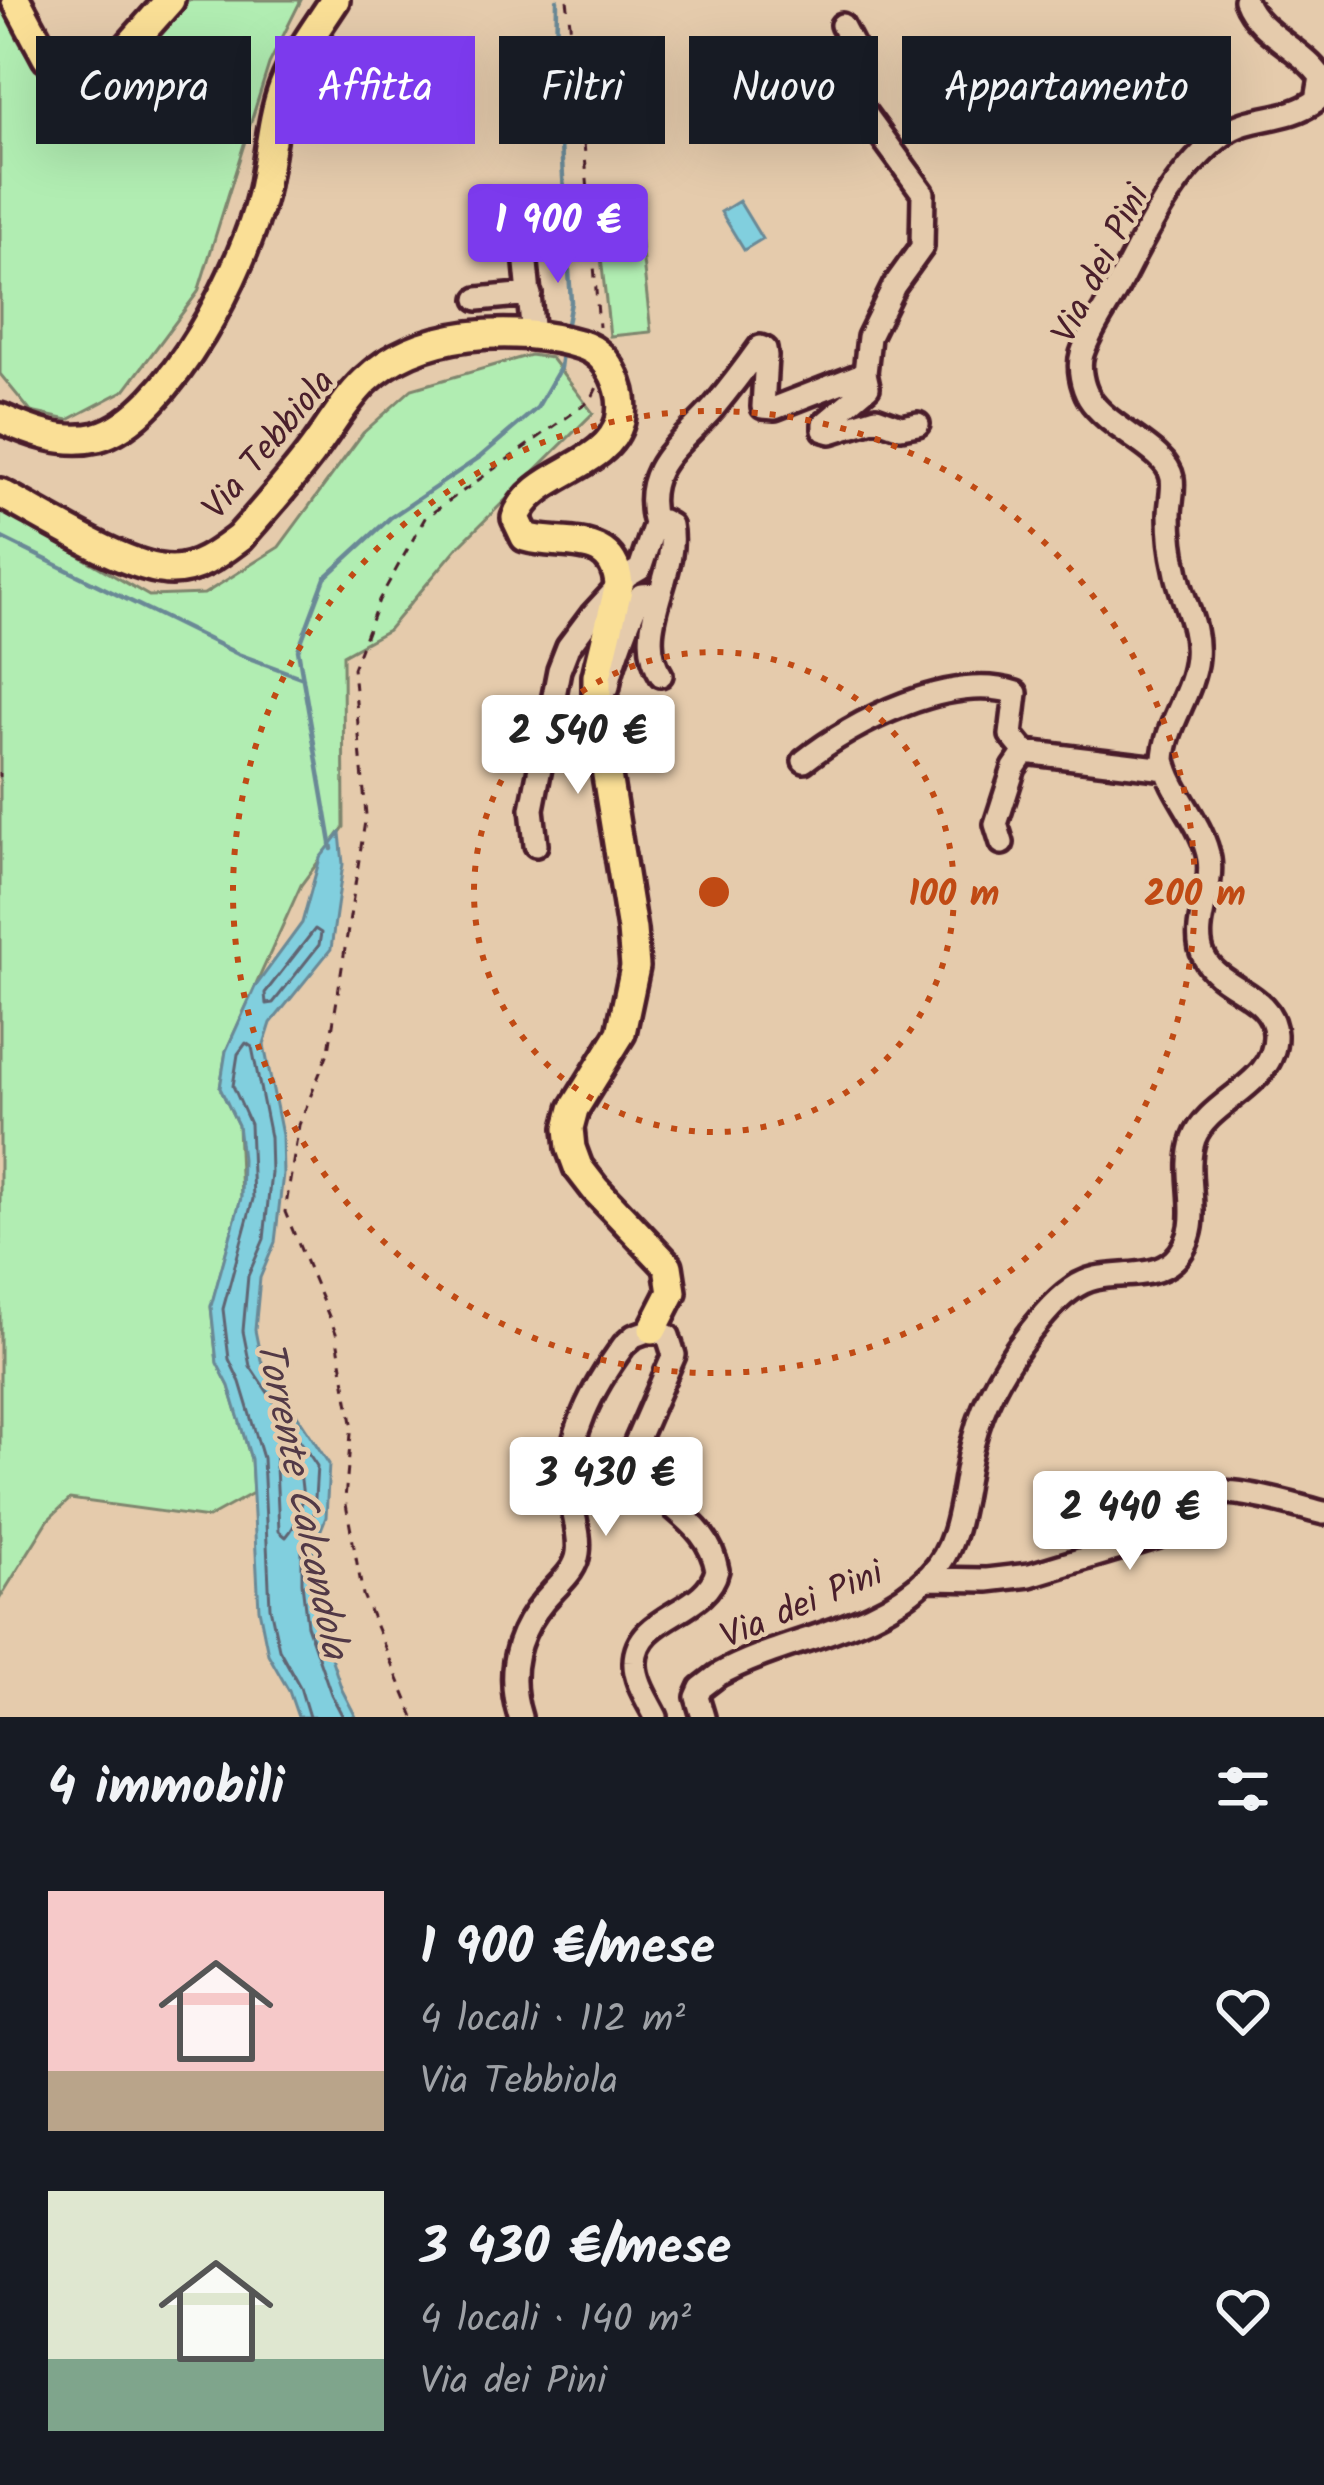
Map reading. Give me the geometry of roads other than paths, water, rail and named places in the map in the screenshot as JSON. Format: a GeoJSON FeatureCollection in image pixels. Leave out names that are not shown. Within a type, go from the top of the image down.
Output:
{"type":"FeatureCollection","features":[{"type":"Feature","properties":{"kind":"main road"},"geometry":{"type":"LineString","coordinates":[[16,0],[47,58],[71,71],[105,65],[122,55],[170,0]]}},
{"type":"Feature","properties":{"kind":"main road"},"geometry":{"type":"LineString","coordinates":[[0,418],[38,434],[98,437],[139,412],[168,381],[202,334],[234,275],[262,198],[282,90],[335,0]]}},
{"type":"Feature","properties":{"kind":"main road","name":"Via Tebbiola"},"geometry":{"type":"LineString","coordinates":[[0,493],[140,565],[189,568],[239,538],[365,381],[399,356],[436,343],[531,336],[601,357],[621,404],[620,421],[612,436],[534,491],[516,518],[525,537],[584,543],[601,551],[614,563],[619,585]]}},
{"type":"Feature","properties":{"kind":"main road"},"geometry":{"type":"LineString","coordinates":[[619,585],[597,676],[597,712],[634,967],[621,1033],[580,1098],[569,1129],[578,1167],[668,1266],[672,1292],[653,1329]]}},
{"type":"Feature","properties":{"kind":"street","name":"Via dei Pini"},"geometry":{"type":"LineString","coordinates":[[703,1717],[697,1697],[718,1675],[872,1614],[927,1579],[940,1565],[958,1520],[974,1437],[1002,1372],[1046,1313],[1068,1292],[1092,1278],[1163,1269],[1176,1258],[1187,1244],[1192,1216],[1190,1155],[1195,1138],[1203,1121],[1255,1079],[1273,1047],[1275,1035],[1263,1005],[1228,984],[1203,955],[1199,939],[1210,880],[1208,857],[1166,769],[1165,748],[1189,694],[1196,657],[1196,626],[1176,574],[1170,514],[1173,482],[1161,457],[1113,426],[1090,398],[1080,357],[1168,195],[1198,160],[1225,132],[1249,122],[1275,120],[1317,100],[1321,77],[1311,63],[1258,21],[1245,0]]}},
{"type":"Feature","properties":{"kind":"street"},"geometry":{"type":"LineString","coordinates":[[842,25],[853,46],[840,79],[922,194],[922,247],[894,286],[869,337],[868,387],[824,424],[824,430],[876,418],[901,428],[918,424]]}},
{"type":"Feature","properties":{"kind":"street"},"geometry":{"type":"LineString","coordinates":[[527,230],[531,336]]}},
{"type":"Feature","properties":{"kind":"street"},"geometry":{"type":"LineString","coordinates":[[478,299],[530,294]]}},
{"type":"Feature","properties":{"kind":"street"},"geometry":{"type":"LineString","coordinates":[[536,844],[532,809],[559,670],[568,647],[619,585],[640,569],[656,524],[649,500],[656,473],[672,448],[718,403],[760,347],[766,356],[763,407],[775,408],[865,373]]}},
{"type":"Feature","properties":{"kind":"street"},"geometry":{"type":"LineString","coordinates":[[656,524],[670,525],[673,538],[658,594],[652,661],[661,675]]}},
{"type":"Feature","properties":{"kind":"street"},"geometry":{"type":"LineString","coordinates":[[603,754],[610,670],[636,601],[641,595],[658,594]]}},
{"type":"Feature","properties":{"kind":"street"},"geometry":{"type":"LineString","coordinates":[[804,761],[912,699],[995,686],[1016,693],[1011,735],[1024,752],[1166,769]]}},
{"type":"Feature","properties":{"kind":"street"},"geometry":{"type":"LineString","coordinates":[[1002,843],[996,824],[1024,752]]}},
{"type":"Feature","properties":{"kind":"street","name":"Via dei Pini"},"geometry":{"type":"LineString","coordinates":[[653,1329],[668,1336],[674,1355],[635,1445],[636,1460],[652,1487],[699,1528],[717,1570],[706,1594],[646,1633],[639,1644],[636,1672],[656,1717]]}},
{"type":"Feature","properties":{"kind":"street"},"geometry":{"type":"LineString","coordinates":[[520,1717],[514,1689],[514,1657],[520,1637],[535,1610],[574,1566],[578,1553],[569,1486],[581,1416],[623,1345],[653,1329]]}},
{"type":"Feature","properties":{"kind":"street"},"geometry":{"type":"LineString","coordinates":[[927,1579],[1030,1575],[1156,1537],[1171,1529],[1193,1500],[1218,1491],[1324,1513]]}},
{"type":"Feature","properties":{"kind":"water"},"geometry":{"type":"Polygon","coordinates":[[[739,201],[762,239],[744,250],[721,212],[739,201]]]}},
{"type":"Feature","properties":{"kind":"water"},"geometry":{"type":"Polygon","coordinates":[[[340,833],[343,864],[331,949],[271,1023],[264,1045],[282,1135],[283,1174],[275,1242],[260,1278],[255,1330],[261,1360],[329,1464],[326,1517],[314,1547],[313,1582],[319,1622],[356,1717],[298,1717],[268,1654],[259,1609],[251,1459],[229,1386],[217,1363],[211,1306],[241,1198],[242,1159],[238,1125],[220,1088],[226,1051],[255,987],[302,923],[320,858],[340,833]]]}},
{"type":"Feature","properties":{"kind":"waterway","name":"Torrente Calcandola"},"geometry":{"type":"LineString","coordinates":[[557,0],[556,67],[571,302],[566,329]]}},
{"type":"Feature","properties":{"kind":"waterway","name":"Torrente Calcandola"},"geometry":{"type":"LineString","coordinates":[[332,849],[298,650],[325,578],[390,518],[480,457],[537,408],[560,368],[562,352]]}},
{"type":"Feature","properties":{"kind":"waterway"},"geometry":{"type":"LineString","coordinates":[[0,537],[238,654],[303,678]]}}]}
